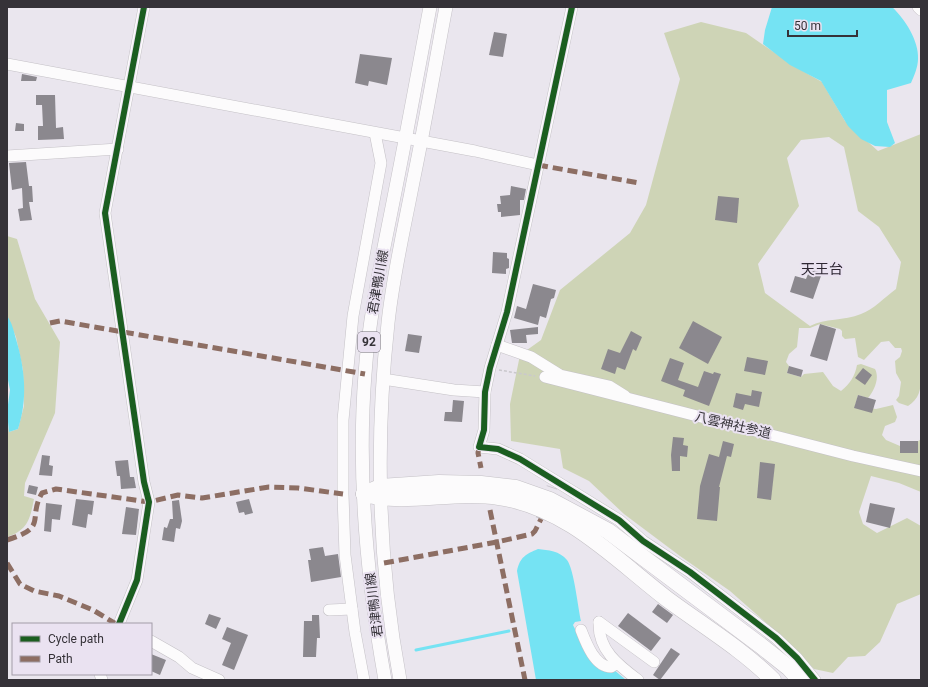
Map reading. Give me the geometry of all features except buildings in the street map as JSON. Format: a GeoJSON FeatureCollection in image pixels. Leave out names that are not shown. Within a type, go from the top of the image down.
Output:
{"type":"FeatureCollection","features":[{"type":"Feature","properties":{"kind":"highway"},"geometry":{"type":"LineString","coordinates":[[364,494],[439,483],[481,484],[516,488],[550,500],[608,532],[760,645],[789,668],[800,680]]}},
{"type":"Feature","properties":{"kind":"highway"},"geometry":{"type":"LineString","coordinates":[[380,492],[474,494],[520,501],[542,508],[560,517],[585,533],[667,598],[738,651],[773,680]]}},
{"type":"Feature","properties":{"kind":"highway"},"geometry":{"type":"LineString","coordinates":[[760,645],[785,680]]}},
{"type":"Feature","properties":{"kind":"highway"},"geometry":{"type":"LineString","coordinates":[[738,651],[760,680]]}},
{"type":"Feature","properties":{"kind":"main road","name":"君津鴨川線"},"geometry":{"type":"LineString","coordinates":[[385,680],[375,624],[364,494],[365,374],[374,302],[430,7]]}},
{"type":"Feature","properties":{"kind":"main road","name":"君津鴨川線"},"geometry":{"type":"LineString","coordinates":[[400,680],[387,599],[380,526],[384,379],[388,323],[395,277],[446,7]]}},
{"type":"Feature","properties":{"kind":"street"},"geometry":{"type":"LineString","coordinates":[[119,623],[137,580],[149,502],[144,482],[106,214],[144,7]]}},
{"type":"Feature","properties":{"kind":"street"},"geometry":{"type":"LineString","coordinates":[[572,7],[507,312],[490,368],[485,392],[484,430],[479,446],[498,449],[520,459],[554,484],[619,520],[644,541],[690,572],[753,620],[781,643],[815,680]]}},
{"type":"Feature","properties":{"kind":"street"},"geometry":{"type":"LineString","coordinates":[[918,7],[921,10]]}},
{"type":"Feature","properties":{"kind":"street"},"geometry":{"type":"LineString","coordinates":[[7,64],[421,141],[538,165]]}},
{"type":"Feature","properties":{"kind":"street"},"geometry":{"type":"LineString","coordinates":[[364,680],[345,555],[342,494],[343,420],[353,316],[381,163],[374,133]]}},
{"type":"Feature","properties":{"kind":"street"},"geometry":{"type":"LineString","coordinates":[[7,156],[118,149]]}},
{"type":"Feature","properties":{"kind":"street"},"geometry":{"type":"LineString","coordinates":[[497,345],[531,357],[560,375],[608,386],[618,390],[628,399]]}},
{"type":"Feature","properties":{"kind":"street","name":"八雲神社参道"},"geometry":{"type":"LineString","coordinates":[[545,377],[853,456],[921,471]]}},
{"type":"Feature","properties":{"kind":"street"},"geometry":{"type":"LineString","coordinates":[[384,379],[454,390],[485,392]]}},
{"type":"Feature","properties":{"kind":"street"},"geometry":{"type":"LineString","coordinates":[[329,610],[352,609]]}},
{"type":"Feature","properties":{"kind":"street"},"geometry":{"type":"LineString","coordinates":[[638,680],[616,664],[603,645],[599,622],[654,662]]}},
{"type":"Feature","properties":{"kind":"street"},"geometry":{"type":"LineString","coordinates":[[581,630],[593,654],[603,665],[611,667],[616,664]]}},
{"type":"Feature","properties":{"kind":"street"},"geometry":{"type":"LineString","coordinates":[[152,642],[179,657],[192,668],[219,680]]}},
{"type":"Feature","properties":{"kind":"path"},"geometry":{"type":"LineString","coordinates":[[490,368],[545,377]]}},
{"type":"Feature","properties":{"kind":"green space"},"geometry":{"type":"Polygon","coordinates":[[[701,22],[746,33],[794,66],[822,82],[845,121],[878,151],[921,134],[921,386],[917,397],[908,406],[899,403],[896,400],[899,396],[901,382],[896,373],[895,361],[900,357],[902,351],[901,348],[895,348],[889,341],[881,342],[864,360],[858,357],[855,338],[845,339],[842,336],[842,331],[840,329],[820,324],[810,328],[799,328],[797,347],[789,354],[786,362],[789,366],[787,373],[801,377],[804,374],[823,372],[833,386],[841,391],[852,380],[857,365],[861,364],[875,369],[877,380],[872,392],[868,398],[858,395],[855,406],[876,409],[893,405],[897,417],[895,422],[885,426],[882,435],[886,440],[900,446],[916,443],[921,439],[921,492],[899,483],[871,476],[859,512],[863,524],[877,533],[907,518],[921,526],[921,594],[897,604],[880,642],[865,656],[848,657],[833,673],[814,669],[780,635],[730,591],[624,514],[589,481],[563,468],[560,449],[511,441],[510,404],[520,355],[541,340],[560,290],[630,233],[646,205],[680,79],[664,33],[701,22]],[[829,137],[801,140],[787,158],[799,206],[758,264],[765,293],[810,326],[816,323],[848,318],[865,312],[896,289],[901,262],[879,227],[858,211],[844,147],[829,137]]]}},
{"type":"Feature","properties":{"kind":"green space"},"geometry":{"type":"Polygon","coordinates":[[[7,236],[17,239],[35,299],[60,342],[55,413],[25,483],[24,496],[34,499],[31,512],[24,527],[20,531],[7,537],[7,422],[9,432],[18,429],[24,406],[23,370],[16,337],[7,316],[7,236]]]}},
{"type":"Feature","properties":{"kind":"water"},"geometry":{"type":"Polygon","coordinates":[[[772,7],[892,7],[897,12],[914,38],[918,52],[918,59],[917,68],[911,83],[887,90],[887,122],[895,143],[890,147],[875,146],[861,139],[848,126],[821,81],[790,65],[763,44],[765,30],[772,7]]]}},
{"type":"Feature","properties":{"kind":"water"},"geometry":{"type":"Polygon","coordinates":[[[7,316],[13,327],[22,362],[24,384],[23,406],[18,429],[9,432],[7,412],[10,390],[7,375],[7,316]]]}},
{"type":"Feature","properties":{"kind":"water"},"geometry":{"type":"Polygon","coordinates":[[[538,549],[557,553],[567,560],[574,580],[581,621],[575,622],[573,625],[588,655],[613,669],[626,680],[536,680],[517,571],[522,559],[538,549]]]}},
{"type":"Feature","properties":{"kind":"waterway"},"geometry":{"type":"LineString","coordinates":[[416,650],[509,631]]}},
{"type":"Feature","properties":{"kind":"tunnel"},"geometry":{"type":"LineString","coordinates":[[541,519],[552,487]]}},
{"type":"Feature","properties":{"kind":"marked path"},"geometry":{"type":"LineString","coordinates":[[538,165],[639,183]]}},
{"type":"Feature","properties":{"kind":"marked path"},"geometry":{"type":"LineString","coordinates":[[50,323],[60,321],[365,374]]}},
{"type":"Feature","properties":{"kind":"marked path"},"geometry":{"type":"LineString","coordinates":[[479,447],[478,453],[481,468]]}},
{"type":"Feature","properties":{"kind":"marked path"},"geometry":{"type":"LineString","coordinates":[[7,540],[28,531],[33,526],[36,509],[42,493],[56,489],[149,502],[178,495],[202,498],[269,487],[298,488],[343,494]]}},
{"type":"Feature","properties":{"kind":"marked path"},"geometry":{"type":"LineString","coordinates":[[490,510],[525,680]]}},
{"type":"Feature","properties":{"kind":"marked path"},"geometry":{"type":"LineString","coordinates":[[384,563],[532,534],[541,519]]}},
{"type":"Feature","properties":{"kind":"marked path"},"geometry":{"type":"LineString","coordinates":[[7,563],[20,584],[34,591],[59,596],[93,610],[114,623]]}},
{"type":"Feature","properties":{"kind":"cycle path"},"geometry":{"type":"LineString","coordinates":[[119,623],[137,580],[149,502],[144,482],[105,213],[144,7]]}},
{"type":"Feature","properties":{"kind":"cycle path"},"geometry":{"type":"LineString","coordinates":[[572,7],[507,312],[490,368],[485,392],[484,430],[479,447],[498,449],[520,459],[619,520],[643,541],[690,572],[776,638],[797,658],[815,680]]}},
{"type":"Feature","properties":{"kind":"district","name":"天王台"},"geometry":{"type":"Point","coordinates":[822,269]}}]}
